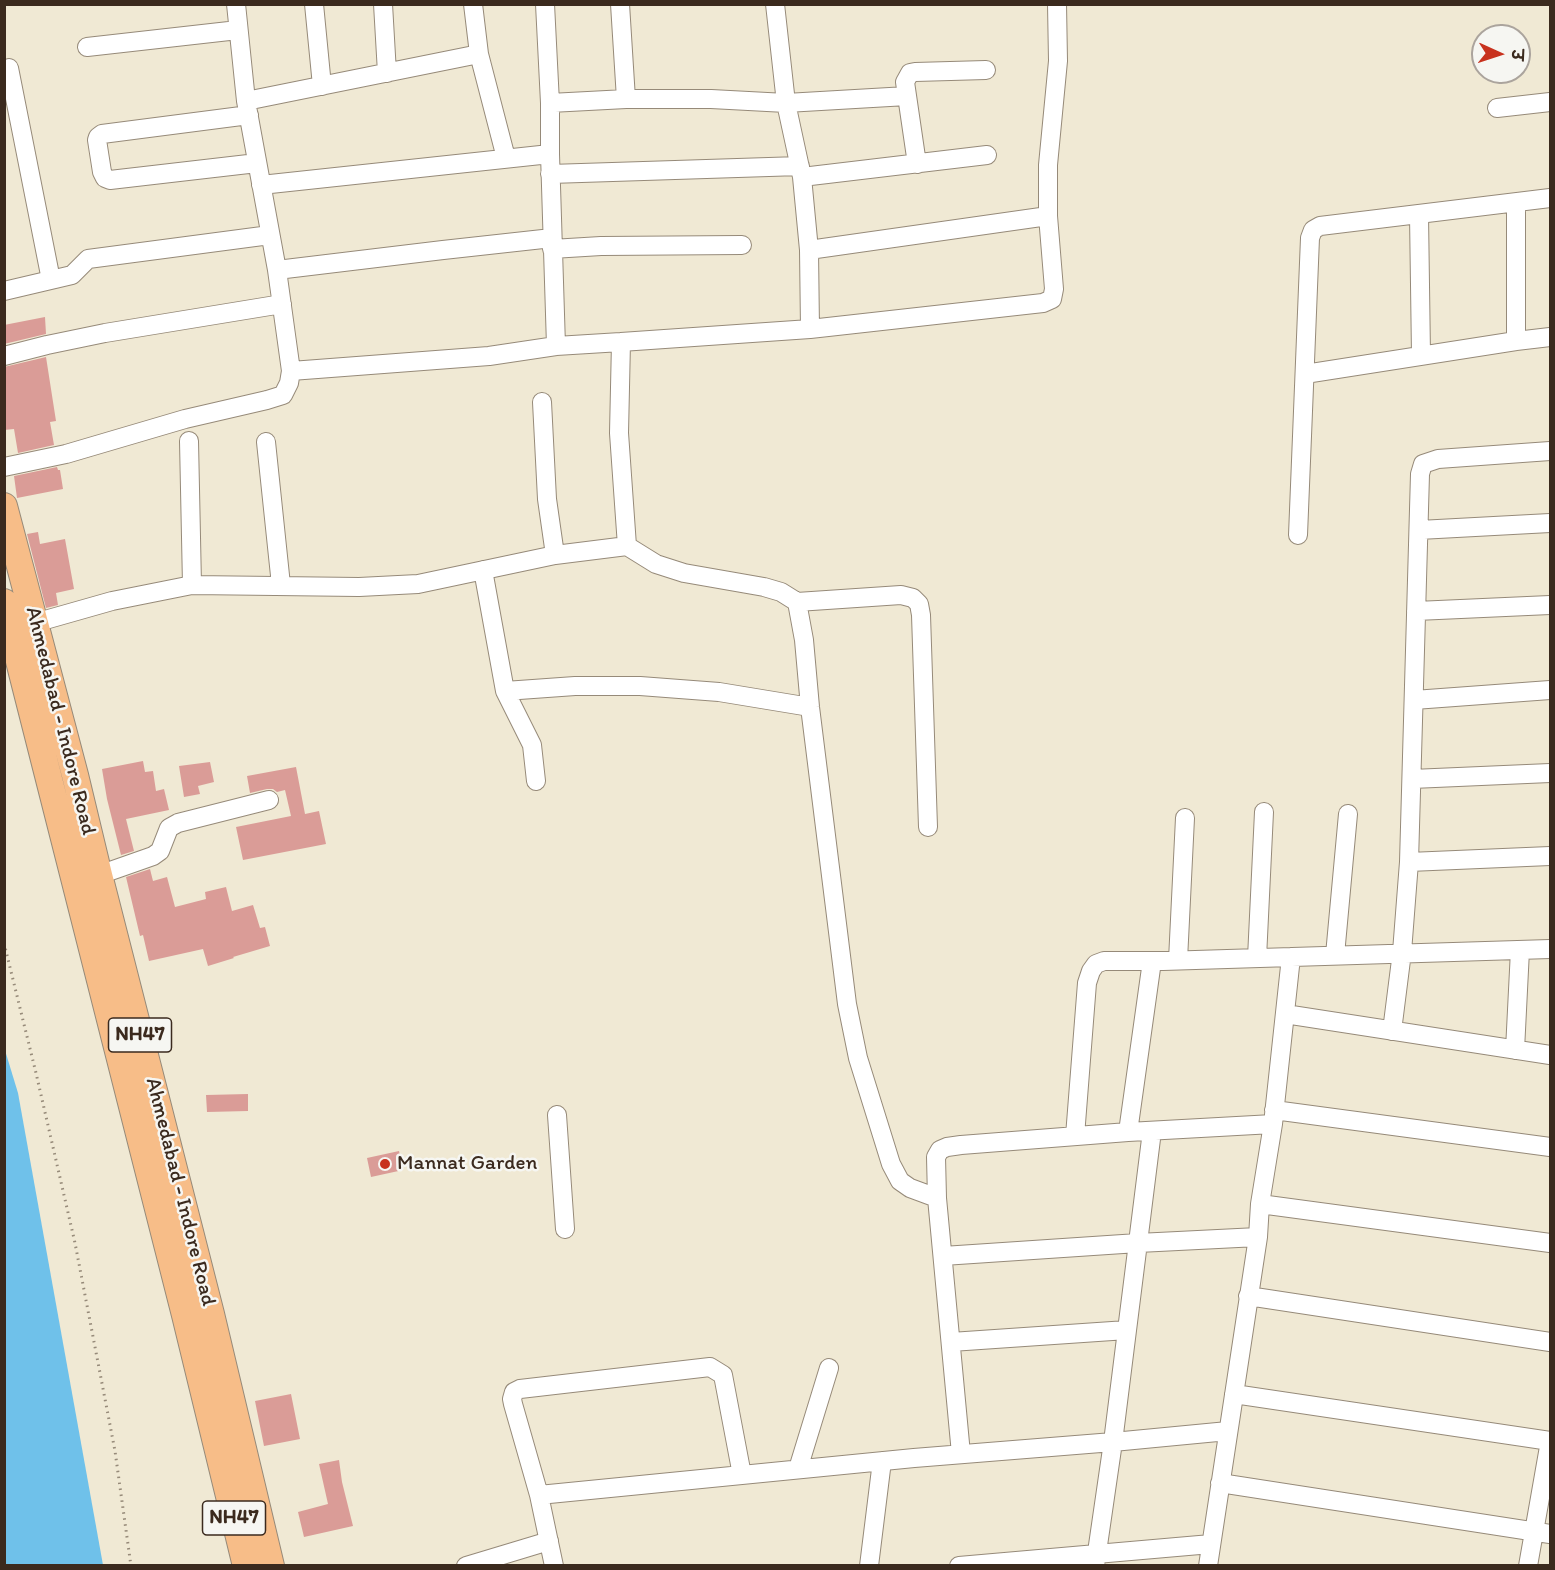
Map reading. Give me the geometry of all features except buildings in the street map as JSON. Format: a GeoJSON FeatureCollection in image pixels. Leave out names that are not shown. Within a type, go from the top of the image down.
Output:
{"type":"FeatureCollection","features":[{"type":"Feature","properties":{"kind":"highway","name":"Ahmedabad - Indore Road"},"geometry":{"type":"LineString","coordinates":[[4,506],[75,775],[211,1314],[271,1566]]}},
{"type":"Feature","properties":{"kind":"highway","name":"Ahmedabad - Indore Road"},"geometry":{"type":"LineString","coordinates":[[4,602],[185,1315],[246,1566]]}},
{"type":"Feature","properties":{"kind":"street"},"geometry":{"type":"LineString","coordinates":[[4,467],[66,454],[185,419],[267,400],[283,394],[291,370],[277,270],[247,108],[236,4]]}},
{"type":"Feature","properties":{"kind":"street"},"geometry":{"type":"LineString","coordinates":[[314,4],[322,86]]}},
{"type":"Feature","properties":{"kind":"street"},"geometry":{"type":"LineString","coordinates":[[383,4],[387,73]]}},
{"type":"Feature","properties":{"kind":"street"},"geometry":{"type":"LineString","coordinates":[[472,4],[479,54],[506,158]]}},
{"type":"Feature","properties":{"kind":"street"},"geometry":{"type":"LineString","coordinates":[[545,4],[550,103],[556,346]]}},
{"type":"Feature","properties":{"kind":"street"},"geometry":{"type":"LineString","coordinates":[[620,4],[626,99]]}},
{"type":"Feature","properties":{"kind":"street"},"geometry":{"type":"LineString","coordinates":[[774,4],[786,103],[801,171],[809,250],[810,329]]}},
{"type":"Feature","properties":{"kind":"street"},"geometry":{"type":"LineString","coordinates":[[291,370],[489,356],[556,346],[810,329],[1043,303],[1052,299],[1054,289],[1048,216],[1048,165],[1058,61],[1057,4]]}},
{"type":"Feature","properties":{"kind":"street"},"geometry":{"type":"LineString","coordinates":[[87,47],[238,30]]}},
{"type":"Feature","properties":{"kind":"street"},"geometry":{"type":"LineString","coordinates":[[257,163],[110,180],[105,178],[102,172],[98,137],[102,134],[247,108],[322,86],[479,54]]}},
{"type":"Feature","properties":{"kind":"street"},"geometry":{"type":"LineString","coordinates":[[9,68],[51,280]]}},
{"type":"Feature","properties":{"kind":"street"},"geometry":{"type":"LineString","coordinates":[[916,164],[905,82],[910,73],[986,70]]}},
{"type":"Feature","properties":{"kind":"street"},"geometry":{"type":"LineString","coordinates":[[550,103],[626,99],[711,99],[786,103],[907,96]]}},
{"type":"Feature","properties":{"kind":"street"},"geometry":{"type":"LineString","coordinates":[[1497,108],[1551,102]]}},
{"type":"Feature","properties":{"kind":"street"},"geometry":{"type":"LineString","coordinates":[[261,185],[550,154]]}},
{"type":"Feature","properties":{"kind":"street"},"geometry":{"type":"LineString","coordinates":[[550,174],[801,171],[916,164],[987,155]]}},
{"type":"Feature","properties":{"kind":"street"},"geometry":{"type":"LineString","coordinates":[[1298,535],[1310,238],[1313,230],[1320,226],[1551,198]]}},
{"type":"Feature","properties":{"kind":"street"},"geometry":{"type":"LineString","coordinates":[[1516,203],[1516,341]]}},
{"type":"Feature","properties":{"kind":"street"},"geometry":{"type":"LineString","coordinates":[[1419,214],[1421,355]]}},
{"type":"Feature","properties":{"kind":"street"},"geometry":{"type":"LineString","coordinates":[[809,250],[1048,216]]}},
{"type":"Feature","properties":{"kind":"street"},"geometry":{"type":"LineString","coordinates":[[4,291],[72,275],[88,259],[270,235]]}},
{"type":"Feature","properties":{"kind":"street"},"geometry":{"type":"LineString","coordinates":[[277,270],[431,251],[552,244],[742,245]]}},
{"type":"Feature","properties":{"kind":"street"},"geometry":{"type":"LineString","coordinates":[[4,356],[105,333],[282,304]]}},
{"type":"Feature","properties":{"kind":"street"},"geometry":{"type":"LineString","coordinates":[[1305,374],[1516,341],[1551,338]]}},
{"type":"Feature","properties":{"kind":"street"},"geometry":{"type":"LineString","coordinates":[[621,342],[619,433],[627,546]]}},
{"type":"Feature","properties":{"kind":"street"},"geometry":{"type":"LineString","coordinates":[[542,402],[547,499],[555,555]]}},
{"type":"Feature","properties":{"kind":"street"},"geometry":{"type":"LineString","coordinates":[[189,441],[192,585]]}},
{"type":"Feature","properties":{"kind":"street"},"geometry":{"type":"LineString","coordinates":[[266,442],[281,585]]}},
{"type":"Feature","properties":{"kind":"street"},"geometry":{"type":"LineString","coordinates":[[1392,1031],[1402,952],[1409,862],[1420,474],[1423,464],[1438,459],[1551,452]]}},
{"type":"Feature","properties":{"kind":"street"},"geometry":{"type":"LineString","coordinates":[[1419,530],[1551,523]]}},
{"type":"Feature","properties":{"kind":"street"},"geometry":{"type":"LineString","coordinates":[[11,630],[112,601],[192,585],[359,587],[418,584],[555,555],[627,546],[656,564],[684,573],[764,587],[781,592],[796,602],[901,595],[913,598],[919,604],[921,615],[928,828]]}},
{"type":"Feature","properties":{"kind":"street"},"geometry":{"type":"LineString","coordinates":[[483,570],[505,691],[532,745],[536,781]]}},
{"type":"Feature","properties":{"kind":"street"},"geometry":{"type":"LineString","coordinates":[[796,602],[804,640],[810,707],[847,1004],[858,1058],[891,1164],[900,1181],[910,1188],[937,1198]]}},
{"type":"Feature","properties":{"kind":"street"},"geometry":{"type":"LineString","coordinates":[[1416,611],[1551,605]]}},
{"type":"Feature","properties":{"kind":"street"},"geometry":{"type":"LineString","coordinates":[[505,691],[575,686],[640,686],[719,692],[810,707]]}},
{"type":"Feature","properties":{"kind":"street"},"geometry":{"type":"LineString","coordinates":[[1414,700],[1551,690]]}},
{"type":"Feature","properties":{"kind":"street"},"geometry":{"type":"LineString","coordinates":[[1412,779],[1551,773]]}},
{"type":"Feature","properties":{"kind":"street"},"geometry":{"type":"LineString","coordinates":[[99,875],[153,856],[160,851],[169,828],[178,823],[269,800]]}},
{"type":"Feature","properties":{"kind":"street"},"geometry":{"type":"LineString","coordinates":[[1257,958],[1264,812]]}},
{"type":"Feature","properties":{"kind":"street"},"geometry":{"type":"LineString","coordinates":[[1335,955],[1348,814]]}},
{"type":"Feature","properties":{"kind":"street"},"geometry":{"type":"LineString","coordinates":[[1178,960],[1185,818]]}},
{"type":"Feature","properties":{"kind":"street"},"geometry":{"type":"LineString","coordinates":[[1409,862],[1551,856]]}},
{"type":"Feature","properties":{"kind":"street"},"geometry":{"type":"LineString","coordinates":[[1075,1136],[1087,983],[1096,964],[1104,961],[1551,949]]}},
{"type":"Feature","properties":{"kind":"street"},"geometry":{"type":"LineString","coordinates":[[1515,1050],[1520,950]]}},
{"type":"Feature","properties":{"kind":"street"},"geometry":{"type":"LineString","coordinates":[[1208,1566],[1258,1237],[1260,1204],[1274,1117],[1291,957]]}},
{"type":"Feature","properties":{"kind":"street"},"geometry":{"type":"LineString","coordinates":[[1128,1132],[1152,961]]}},
{"type":"Feature","properties":{"kind":"street"},"geometry":{"type":"LineString","coordinates":[[1285,1014],[1551,1055]]}},
{"type":"Feature","properties":{"kind":"street"},"geometry":{"type":"LineString","coordinates":[[557,1115],[565,1229]]}},
{"type":"Feature","properties":{"kind":"street"},"geometry":{"type":"LineString","coordinates":[[961,1454],[937,1198],[936,1157],[940,1150],[947,1147],[1152,1131],[1274,1117],[1551,1147]]}},
{"type":"Feature","properties":{"kind":"street"},"geometry":{"type":"LineString","coordinates":[[1096,1560],[1152,1131]]}},
{"type":"Feature","properties":{"kind":"street"},"geometry":{"type":"LineString","coordinates":[[1260,1204],[1551,1243]]}},
{"type":"Feature","properties":{"kind":"street"},"geometry":{"type":"LineString","coordinates":[[942,1256],[1138,1242],[1258,1237]]}},
{"type":"Feature","properties":{"kind":"street"},"geometry":{"type":"LineString","coordinates":[[1248,1296],[1551,1342]]}},
{"type":"Feature","properties":{"kind":"street"},"geometry":{"type":"LineString","coordinates":[[951,1342],[1127,1330]]}},
{"type":"Feature","properties":{"kind":"street"},"geometry":{"type":"LineString","coordinates":[[554,1565],[512,1399],[514,1392],[520,1389],[704,1366],[716,1369],[723,1375],[742,1475]]}},
{"type":"Feature","properties":{"kind":"street"},"geometry":{"type":"LineString","coordinates":[[798,1469],[829,1368]]}},
{"type":"Feature","properties":{"kind":"street"},"geometry":{"type":"LineString","coordinates":[[1234,1394],[1551,1441],[1543,1533],[1528,1566]]}},
{"type":"Feature","properties":{"kind":"street"},"geometry":{"type":"LineString","coordinates":[[538,1495],[882,1461],[1228,1431]]}},
{"type":"Feature","properties":{"kind":"street"},"geometry":{"type":"LineString","coordinates":[[869,1566],[882,1461]]}},
{"type":"Feature","properties":{"kind":"street"},"geometry":{"type":"LineString","coordinates":[[1220,1483],[1543,1533]]}},
{"type":"Feature","properties":{"kind":"street"},"geometry":{"type":"LineString","coordinates":[[466,1566],[549,1541]]}},
{"type":"Feature","properties":{"kind":"street"},"geometry":{"type":"LineString","coordinates":[[959,1566],[1096,1560],[1210,1544]]}},
{"type":"Feature","properties":{"kind":"path"},"geometry":{"type":"LineString","coordinates":[[4,943],[79,1266],[115,1450],[130,1566]]}},
{"type":"Feature","properties":{"kind":"water"},"geometry":{"type":"Polygon","coordinates":[[[4,1047],[18,1093],[103,1565],[5,1565],[4,1047]]]}},
{"type":"Feature","properties":{"kind":"place","name":"Mannat Garden"},"geometry":{"type":"Point","coordinates":[385,1164]}}]}
